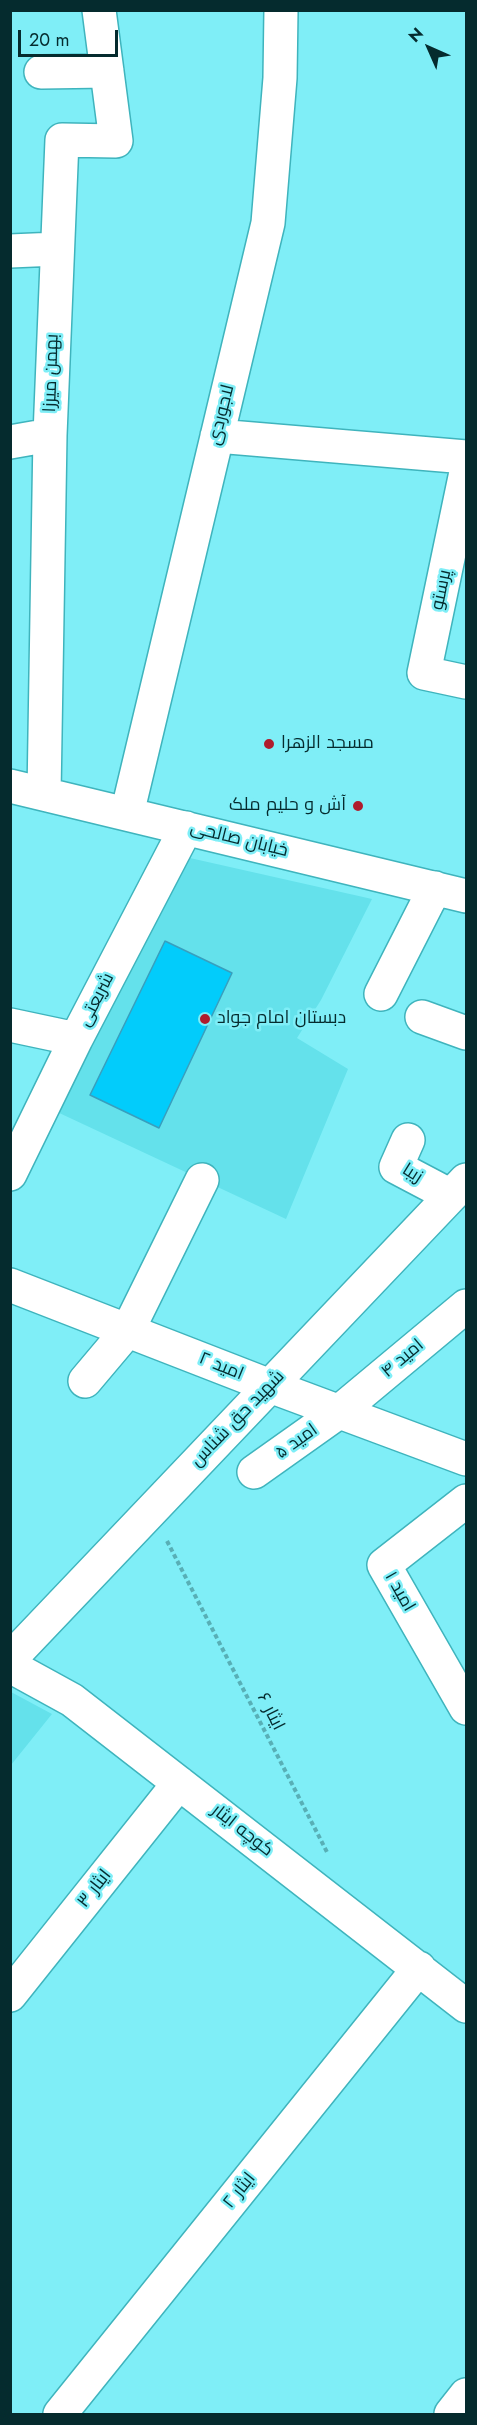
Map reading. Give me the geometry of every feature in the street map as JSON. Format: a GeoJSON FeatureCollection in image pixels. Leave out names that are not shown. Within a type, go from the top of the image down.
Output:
{"type":"FeatureCollection","features":[{"type":"Feature","properties":{"kind":"street","name":"بهمن میرزا"},"geometry":{"type":"LineString","coordinates":[[44,794],[50,435],[62,140],[116,141],[99,10]]}},
{"type":"Feature","properties":{"kind":"street","name":"لاجوردی"},"geometry":{"type":"LineString","coordinates":[[127,814],[268,223],[280,78],[281,10]]}},
{"type":"Feature","properties":{"kind":"street"},"geometry":{"type":"LineString","coordinates":[[41,72],[107,70]]}},
{"type":"Feature","properties":{"kind":"street"},"geometry":{"type":"LineString","coordinates":[[10,251],[57,249]]}},
{"type":"Feature","properties":{"kind":"street"},"geometry":{"type":"LineString","coordinates":[[10,442],[50,435]]}},
{"type":"Feature","properties":{"kind":"street"},"geometry":{"type":"LineString","coordinates":[[216,436],[466,457]]}},
{"type":"Feature","properties":{"kind":"street","name":"پرستو"},"geometry":{"type":"LineString","coordinates":[[466,472],[424,673],[466,682]]}},
{"type":"Feature","properties":{"kind":"street","name":"خیابان صالحی"},"geometry":{"type":"LineString","coordinates":[[10,786],[466,896]]}},
{"type":"Feature","properties":{"kind":"street","name":"شریعتی"},"geometry":{"type":"LineString","coordinates":[[10,1174],[76,1039],[186,828]]}},
{"type":"Feature","properties":{"kind":"street"},"geometry":{"type":"LineString","coordinates":[[381,994],[435,888]]}},
{"type":"Feature","properties":{"kind":"street"},"geometry":{"type":"LineString","coordinates":[[422,1017],[466,1033]]}},
{"type":"Feature","properties":{"kind":"street"},"geometry":{"type":"LineString","coordinates":[[10,1025],[76,1039]]}},
{"type":"Feature","properties":{"kind":"street","name":"زیبا"},"geometry":{"type":"LineString","coordinates":[[408,1140],[396,1167],[459,1188]]}},
{"type":"Feature","properties":{"kind":"street"},"geometry":{"type":"LineString","coordinates":[[85,1381],[128,1330],[202,1180]]}},
{"type":"Feature","properties":{"kind":"street","name":"شهید حق شناس"},"geometry":{"type":"LineString","coordinates":[[10,1659],[459,1188]]}},
{"type":"Feature","properties":{"kind":"street","name":"امید ۲"},"geometry":{"type":"LineString","coordinates":[[10,1285],[466,1459]]}},
{"type":"Feature","properties":{"kind":"street","name":"امید ۴"},"geometry":{"type":"LineString","coordinates":[[340,1411],[466,1306]]}},
{"type":"Feature","properties":{"kind":"street","name":"امید ۵"},"geometry":{"type":"LineString","coordinates":[[254,1472],[340,1411]]}},
{"type":"Feature","properties":{"kind":"street","name":"امید ۱"},"geometry":{"type":"LineString","coordinates":[[466,1501],[384,1565],[466,1708]]}},
{"type":"Feature","properties":{"kind":"street","name":"کوچه ایثار"},"geometry":{"type":"LineString","coordinates":[[10,1666],[72,1700],[466,2006]]}},
{"type":"Feature","properties":{"kind":"street","name":"ایثار ۳"},"geometry":{"type":"LineString","coordinates":[[10,1995],[179,1783]]}},
{"type":"Feature","properties":{"kind":"street","name":"ایثار ۲"},"geometry":{"type":"LineString","coordinates":[[60,2415],[419,1968]]}},
{"type":"Feature","properties":{"kind":"street"},"geometry":{"type":"LineString","coordinates":[[451,2415],[466,2395]]}},
{"type":"Feature","properties":{"kind":"path","name":"ایثار ۶"},"geometry":{"type":"LineString","coordinates":[[151,1511],[332,1862]]}},
{"type":"Feature","properties":{"kind":"shaded area","name":"دبستان امام جواد"},"geometry":{"type":"Polygon","coordinates":[[[181,856],[372,899],[321,1000],[297,1038],[348,1069],[286,1219],[55,1111],[181,856]]]}},
{"type":"Feature","properties":{"kind":"shaded area"},"geometry":{"type":"Polygon","coordinates":[[[11,1692],[52,1714],[11,1765],[11,1692]]]}},
{"type":"Feature","properties":{"kind":"building"},"geometry":{"type":"Polygon","coordinates":[[[165,941],[232,973],[159,1128],[90,1095],[165,941]]]}},
{"type":"Feature","properties":{"kind":"place","name":"مسجد الزهرا"},"geometry":{"type":"Point","coordinates":[269,744]}},
{"type":"Feature","properties":{"kind":"place","name":"آش و حلیم ملک"},"geometry":{"type":"Point","coordinates":[358,806]}},
{"type":"Feature","properties":{"kind":"place","name":"دبستان امام جواد"},"geometry":{"type":"Point","coordinates":[205,1019]}}]}
